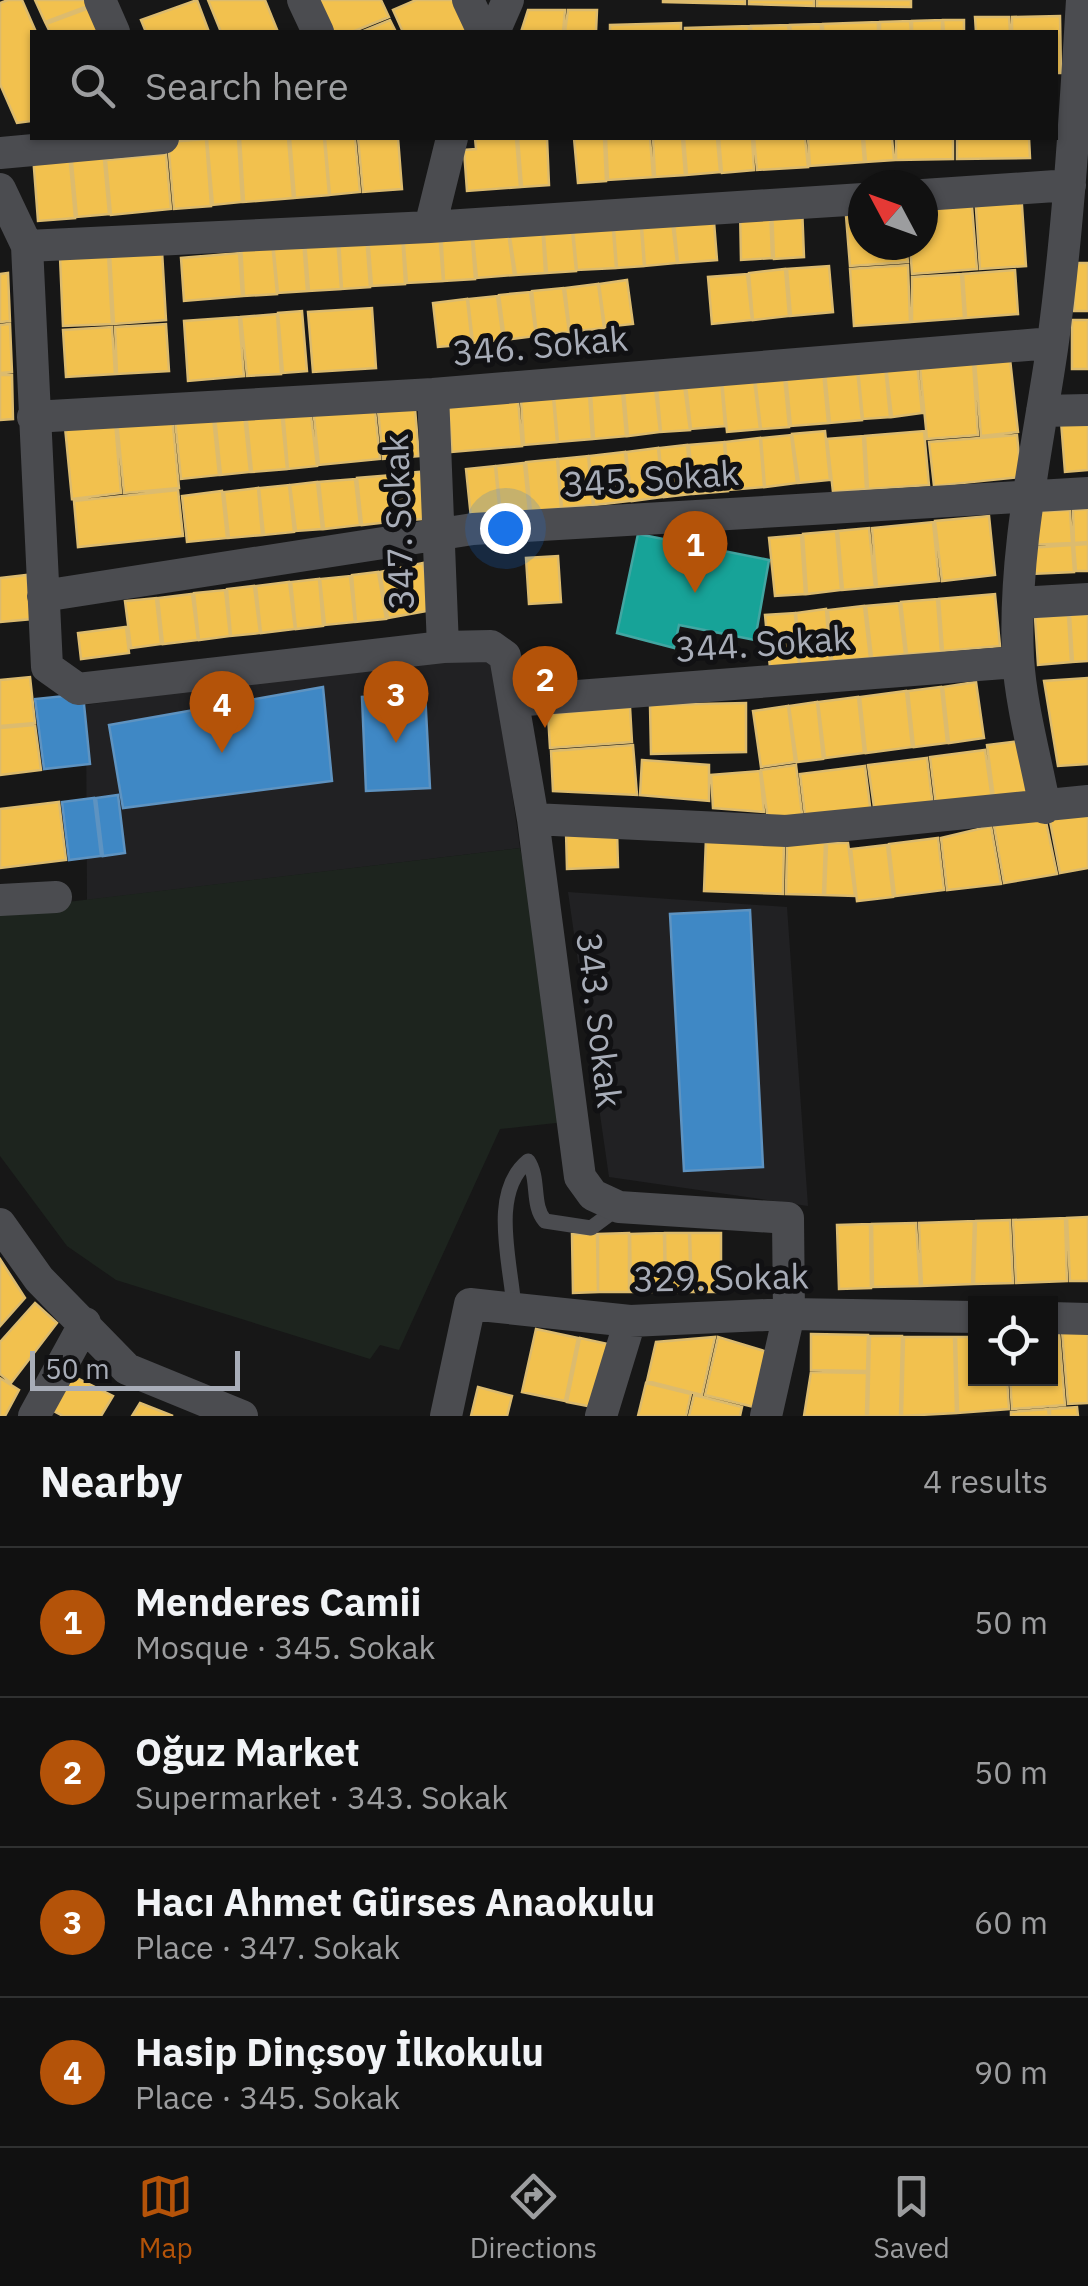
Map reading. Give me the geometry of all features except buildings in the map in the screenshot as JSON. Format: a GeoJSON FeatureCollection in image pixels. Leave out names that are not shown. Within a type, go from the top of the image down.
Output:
{"type":"FeatureCollection","features":[{"type":"Feature","properties":{"kind":"street"},"geometry":{"type":"LineString","coordinates":[[100,0],[113,30]]}},
{"type":"Feature","properties":{"kind":"street"},"geometry":{"type":"LineString","coordinates":[[303,0],[317,30]]}},
{"type":"Feature","properties":{"kind":"street"},"geometry":{"type":"LineString","coordinates":[[468,0],[482,30]]}},
{"type":"Feature","properties":{"kind":"street"},"geometry":{"type":"LineString","coordinates":[[495,30],[508,0]]}},
{"type":"Feature","properties":{"kind":"street"},"geometry":{"type":"LineString","coordinates":[[1045,808],[1018,662],[1018,603],[1028,494],[1052,343],[1075,245],[1066,82],[1082,0]]}},
{"type":"Feature","properties":{"kind":"street"},"geometry":{"type":"LineString","coordinates":[[0,153],[139,140]]}},
{"type":"Feature","properties":{"kind":"street"},"geometry":{"type":"LineString","coordinates":[[430,226],[452,140]]}},
{"type":"Feature","properties":{"kind":"street"},"geometry":{"type":"LineString","coordinates":[[938,194],[1070,185]]}},
{"type":"Feature","properties":{"kind":"street"},"geometry":{"type":"LineString","coordinates":[[0,189],[26,246],[47,667],[78,689],[443,647]]}},
{"type":"Feature","properties":{"kind":"street"},"geometry":{"type":"LineString","coordinates":[[26,246],[430,226],[848,199]]}},
{"type":"Feature","properties":{"kind":"street","name":"346. Sokak"},"geometry":{"type":"LineString","coordinates":[[34,417],[433,394],[1052,343]]}},
{"type":"Feature","properties":{"kind":"street","name":"347. Sokak"},"geometry":{"type":"LineString","coordinates":[[433,394],[443,647]]}},
{"type":"Feature","properties":{"kind":"street"},"geometry":{"type":"LineString","coordinates":[[1042,411],[1088,410]]}},
{"type":"Feature","properties":{"kind":"street","name":"345. Sokak"},"geometry":{"type":"LineString","coordinates":[[44,596],[473,529],[1088,493]]}},
{"type":"Feature","properties":{"kind":"street"},"geometry":{"type":"LineString","coordinates":[[1018,603],[1088,599]]}},
{"type":"Feature","properties":{"kind":"street","name":"343. Sokak"},"geometry":{"type":"LineString","coordinates":[[443,647],[492,646],[504,656],[534,820],[580,1177],[593,1195],[618,1206]]}},
{"type":"Feature","properties":{"kind":"street","name":"344. Sokak"},"geometry":{"type":"LineString","coordinates":[[513,701],[1018,662]]}},
{"type":"Feature","properties":{"kind":"street"},"geometry":{"type":"LineString","coordinates":[[534,820],[786,831],[1045,808],[1088,800]]}},
{"type":"Feature","properties":{"kind":"street"},"geometry":{"type":"LineString","coordinates":[[0,900],[56,897]]}},
{"type":"Feature","properties":{"kind":"street"},"geometry":{"type":"LineString","coordinates":[[618,1206],[788,1218],[789,1314],[766,1416]]}},
{"type":"Feature","properties":{"kind":"street"},"geometry":{"type":"LineString","coordinates":[[0,1224],[38,1279],[127,1369],[196,1409],[242,1416]]}},
{"type":"Feature","properties":{"kind":"street","name":"329. Sokak"},"geometry":{"type":"LineString","coordinates":[[446,1416],[470,1304],[630,1321],[789,1314],[968,1317]]}},
{"type":"Feature","properties":{"kind":"street"},"geometry":{"type":"LineString","coordinates":[[1058,1318],[1088,1318]]}},
{"type":"Feature","properties":{"kind":"street"},"geometry":{"type":"LineString","coordinates":[[601,1416],[630,1321]]}},
{"type":"Feature","properties":{"kind":"street"},"geometry":{"type":"LineString","coordinates":[[34,1416],[84,1323]]}},
{"type":"Feature","properties":{"kind":"lane"},"geometry":{"type":"LineString","coordinates":[[514,1308],[506,1204],[512,1174],[528,1161],[534,1170],[539,1215],[545,1221],[591,1228],[618,1206]]}},
{"type":"Feature","properties":{"kind":"shaded area"},"geometry":{"type":"Polygon","coordinates":[[[491,646],[520,848],[87,900],[86,705],[491,646]]]}},
{"type":"Feature","properties":{"kind":"shaded area"},"geometry":{"type":"Polygon","coordinates":[[[520,848],[574,1121],[500,1129],[399,1350],[380,1345],[370,1359],[116,1280],[67,1246],[0,1156],[0,910],[520,848]]]}},
{"type":"Feature","properties":{"kind":"shaded area"},"geometry":{"type":"Polygon","coordinates":[[[568,892],[787,907],[808,1206],[609,1177],[568,892]]]}},
{"type":"Feature","properties":{"kind":"place","name":"Menderes Camii"},"geometry":{"type":"Point","coordinates":[695,593]}},
{"type":"Feature","properties":{"kind":"place","name":"Oğuz Market"},"geometry":{"type":"Point","coordinates":[545,728]}},
{"type":"Feature","properties":{"kind":"place","name":"Hacı Ahmet Gürses Anaokulu"},"geometry":{"type":"Point","coordinates":[396,743]}},
{"type":"Feature","properties":{"kind":"place","name":"Hasip Dinçsoy İlkokulu"},"geometry":{"type":"Point","coordinates":[222,753]}}]}
